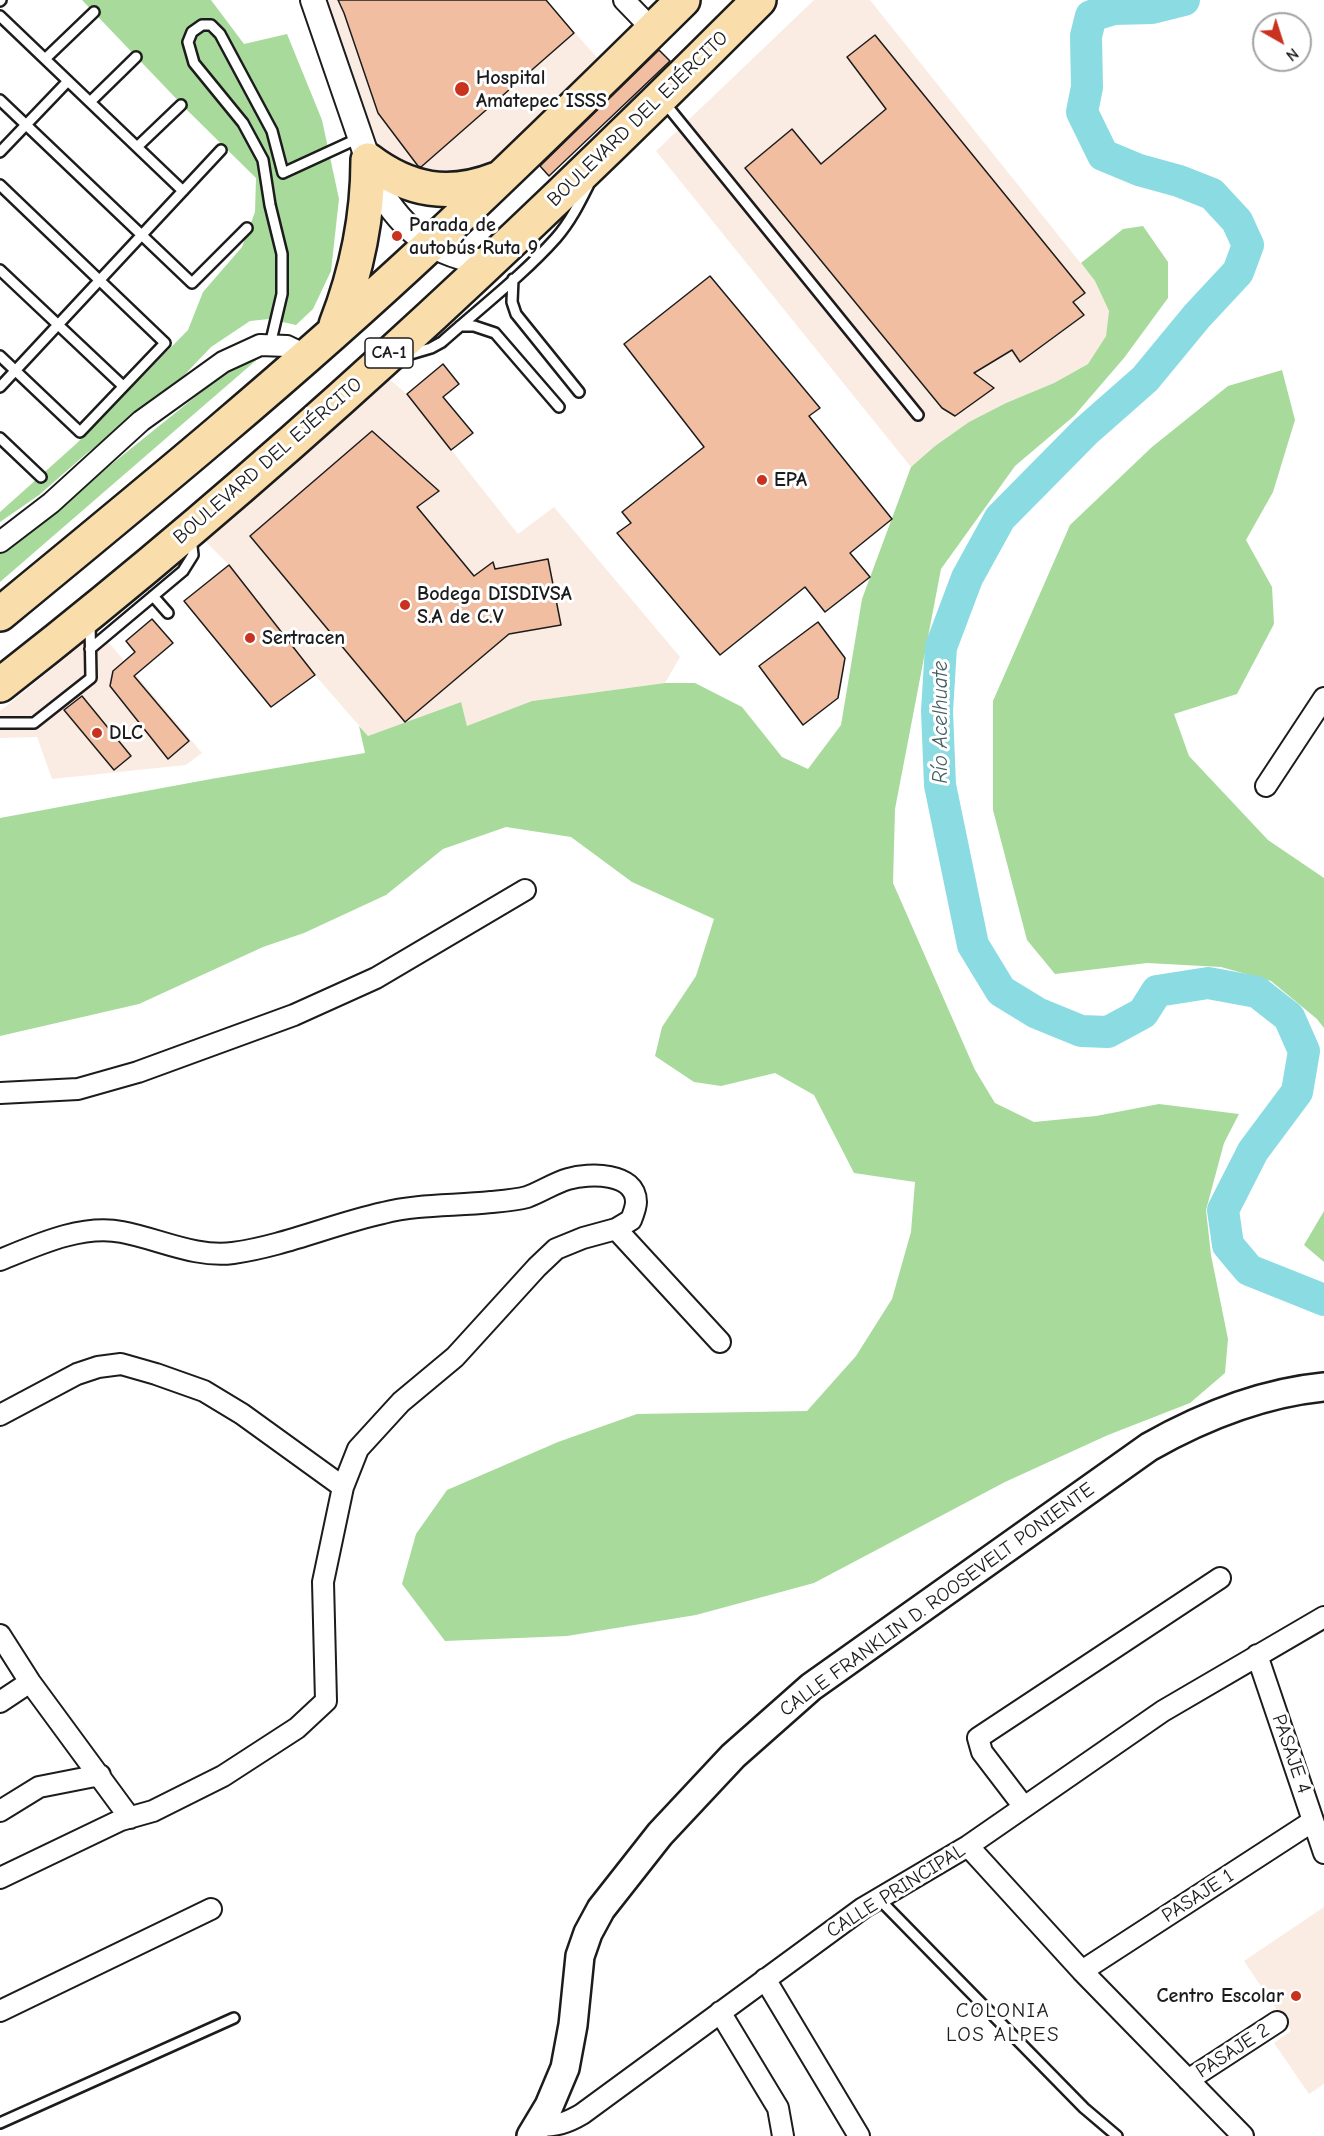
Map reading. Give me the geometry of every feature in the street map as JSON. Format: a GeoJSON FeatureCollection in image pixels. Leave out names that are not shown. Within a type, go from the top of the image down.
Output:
{"type":"FeatureCollection","features":[{"type":"Feature","properties":{"kind":"highway","name":"CA-1"},"geometry":{"type":"LineString","coordinates":[[0,614],[107,526],[430,245],[683,0]]}},
{"type":"Feature","properties":{"kind":"highway","name":"BOULEVARD DEL EJÉRCITO"},"geometry":{"type":"LineString","coordinates":[[0,685],[189,530],[379,362],[501,271],[601,157],[759,0]]}},
{"type":"Feature","properties":{"kind":"highway"},"geometry":{"type":"LineString","coordinates":[[364,149],[398,179],[431,189],[465,189],[499,178]]}},
{"type":"Feature","properties":{"kind":"highway"},"geometry":{"type":"LineString","coordinates":[[334,330],[349,292],[361,246],[366,208],[364,149]]}},
{"type":"Feature","properties":{"kind":"main road","name":"CALLE FRANKLIN D. ROOSEVELT PONIENTE"},"geometry":{"type":"LineString","coordinates":[[534,2131],[549,2106],[565,2068],[573,2025],[580,1956],[588,1933],[601,1909],[660,1834],[733,1756],[781,1712],[839,1666],[1149,1446],[1199,1420],[1225,1410],[1288,1393],[1324,1388]]}},
{"type":"Feature","properties":{"kind":"street"},"geometry":{"type":"LineString","coordinates":[[313,0],[377,186],[390,209],[408,229],[430,245],[441,251],[501,271]]}},
{"type":"Feature","properties":{"kind":"street"},"geometry":{"type":"LineString","coordinates":[[624,0],[653,30]]}},
{"type":"Feature","properties":{"kind":"street"},"geometry":{"type":"LineString","coordinates":[[0,542],[51,503],[141,421],[223,362],[260,345],[286,346],[306,355]]}},
{"type":"Feature","properties":{"kind":"street"},"geometry":{"type":"LineString","coordinates":[[1266,786],[1324,698]]}},
{"type":"Feature","properties":{"kind":"street"},"geometry":{"type":"LineString","coordinates":[[0,1093],[78,1089],[138,1072],[294,1015],[376,978],[525,890]]}},
{"type":"Feature","properties":{"kind":"street"},"geometry":{"type":"LineString","coordinates":[[0,1260],[48,1241],[89,1232],[121,1231],[165,1244],[205,1252],[232,1253],[384,1212],[438,1204],[488,1202],[525,1197],[569,1178],[598,1175],[619,1178],[632,1189],[636,1202],[631,1220],[616,1229],[583,1238],[556,1249],[456,1357],[401,1402],[358,1449],[343,1487],[323,1582],[326,1701],[297,1728],[223,1776],[153,1811],[121,1820],[0,1878]]}},
{"type":"Feature","properties":{"kind":"street"},"geometry":{"type":"LineString","coordinates":[[616,1229],[720,1342]]}},
{"type":"Feature","properties":{"kind":"street"},"geometry":{"type":"LineString","coordinates":[[0,1415],[77,1374],[98,1367],[121,1364],[204,1391],[242,1414],[343,1487]]}},
{"type":"Feature","properties":{"kind":"street"},"geometry":{"type":"LineString","coordinates":[[1024,1807],[982,1752],[978,1738],[1220,1578]]}},
{"type":"Feature","properties":{"kind":"street","name":"CALLE PRINCIPAL"},"geometry":{"type":"LineString","coordinates":[[534,2131],[569,2122],[582,2114],[878,1898],[968,1846],[1135,1729],[1324,1617]]}},
{"type":"Feature","properties":{"kind":"street"},"geometry":{"type":"LineString","coordinates":[[0,1635],[30,1682],[130,1818]]}},
{"type":"Feature","properties":{"kind":"street","name":"PASAJE 4"},"geometry":{"type":"LineString","coordinates":[[1257,1655],[1324,1854]]}},
{"type":"Feature","properties":{"kind":"street"},"geometry":{"type":"LineString","coordinates":[[0,1702],[30,1682]]}},
{"type":"Feature","properties":{"kind":"street"},"geometry":{"type":"LineString","coordinates":[[0,1811],[39,1788],[100,1775]]}},
{"type":"Feature","properties":{"kind":"street","name":"PASAJE 1"},"geometry":{"type":"LineString","coordinates":[[1082,1971],[1313,1821]]}},
{"type":"Feature","properties":{"kind":"street"},"geometry":{"type":"LineString","coordinates":[[968,1846],[1082,1971],[1243,2136]]}},
{"type":"Feature","properties":{"kind":"street"},"geometry":{"type":"LineString","coordinates":[[0,2011],[211,1909]]}},
{"type":"Feature","properties":{"kind":"street"},"geometry":{"type":"LineString","coordinates":[[765,1979],[859,2136]]}},
{"type":"Feature","properties":{"kind":"street"},"geometry":{"type":"LineString","coordinates":[[720,2012],[778,2108],[783,2136]]}},
{"type":"Feature","properties":{"kind":"street","name":"PASAJE 2"},"geometry":{"type":"LineString","coordinates":[[1188,2080],[1277,2022]]}},
{"type":"Feature","properties":{"kind":"lane"},"geometry":{"type":"LineString","coordinates":[[45,59],[94,12]]}},
{"type":"Feature","properties":{"kind":"lane"},"geometry":{"type":"LineString","coordinates":[[0,16],[183,191]]}},
{"type":"Feature","properties":{"kind":"lane"},"geometry":{"type":"LineString","coordinates":[[270,345],[282,294],[282,254],[270,206],[263,160],[243,123],[194,63],[188,42],[192,32],[202,25],[211,25],[220,34],[272,131],[283,173],[364,149]]}},
{"type":"Feature","properties":{"kind":"lane"},"geometry":{"type":"LineString","coordinates":[[90,102],[136,57]]}},
{"type":"Feature","properties":{"kind":"lane"},"geometry":{"type":"LineString","coordinates":[[0,152],[68,81]]}},
{"type":"Feature","properties":{"kind":"lane"},"geometry":{"type":"LineString","coordinates":[[660,98],[918,415]]}},
{"type":"Feature","properties":{"kind":"lane"},"geometry":{"type":"LineString","coordinates":[[0,100],[192,283],[247,228]]}},
{"type":"Feature","properties":{"kind":"lane"},"geometry":{"type":"LineString","coordinates":[[137,147],[181,105]]}},
{"type":"Feature","properties":{"kind":"lane"},"geometry":{"type":"LineString","coordinates":[[0,387],[221,150]]}},
{"type":"Feature","properties":{"kind":"lane"},"geometry":{"type":"LineString","coordinates":[[0,185],[165,343],[80,432],[0,356]]}},
{"type":"Feature","properties":{"kind":"lane"},"geometry":{"type":"LineString","coordinates":[[0,270],[123,386]]}},
{"type":"Feature","properties":{"kind":"lane"},"geometry":{"type":"LineString","coordinates":[[379,362],[431,348],[442,342],[460,326],[501,271]]}},
{"type":"Feature","properties":{"kind":"lane"},"geometry":{"type":"LineString","coordinates":[[501,271],[516,314],[579,392]]}},
{"type":"Feature","properties":{"kind":"lane"},"geometry":{"type":"LineString","coordinates":[[460,326],[474,326],[495,333],[559,407]]}},
{"type":"Feature","properties":{"kind":"lane"},"geometry":{"type":"LineString","coordinates":[[0,438],[41,477]]}},
{"type":"Feature","properties":{"kind":"lane"},"geometry":{"type":"LineString","coordinates":[[90,649],[183,571],[190,562],[194,547],[189,530]]}},
{"type":"Feature","properties":{"kind":"lane"},"geometry":{"type":"LineString","coordinates":[[153,596],[168,613]]}},
{"type":"Feature","properties":{"kind":"lane"},"geometry":{"type":"LineString","coordinates":[[0,723],[34,723],[91,678],[90,612]]}},
{"type":"Feature","properties":{"kind":"lane"},"geometry":{"type":"LineString","coordinates":[[878,1898],[1084,2108],[1117,2136]]}},
{"type":"Feature","properties":{"kind":"lane"},"geometry":{"type":"LineString","coordinates":[[0,2123],[234,2018]]}},
{"type":"Feature","properties":{"kind":"shaded area","name":"Hospital Amatepec ISSS"},"geometry":{"type":"Polygon","coordinates":[[[328,0],[546,0],[601,62],[489,165],[467,177],[423,178],[378,150],[363,117],[328,0]]]}},
{"type":"Feature","properties":{"kind":"shaded area"},"geometry":{"type":"Polygon","coordinates":[[[814,0],[870,0],[1095,281],[1109,311],[1106,336],[1088,364],[1054,383],[1006,403],[969,422],[935,446],[911,467],[656,151],[814,0]]]}},
{"type":"Feature","properties":{"kind":"shaded area"},"geometry":{"type":"Polygon","coordinates":[[[383,374],[407,394],[518,534],[554,507],[680,657],[665,683],[532,701],[467,727],[460,702],[368,736],[315,675],[229,565],[198,534],[383,374]]]}},
{"type":"Feature","properties":{"kind":"shaded area"},"geometry":{"type":"Polygon","coordinates":[[[99,631],[202,753],[186,765],[52,779],[37,737],[0,738],[0,711],[99,631]]]}},
{"type":"Feature","properties":{"kind":"shaded area","name":"Centro Escolar"},"geometry":{"type":"Polygon","coordinates":[[[1324,1907],[1324,2084],[1309,2094],[1274,2043],[1291,2031],[1244,1961],[1324,1907]]]}},
{"type":"Feature","properties":{"kind":"green space"},"geometry":{"type":"Polygon","coordinates":[[[82,0],[211,0],[244,44],[287,34],[322,120],[339,199],[331,271],[313,309],[296,325],[269,319],[250,321],[211,347],[170,390],[87,453],[39,495],[0,522],[0,512],[76,444],[188,330],[203,292],[242,247],[255,212],[256,178],[82,0]]]}},
{"type":"Feature","properties":{"kind":"green space"},"geometry":{"type":"Polygon","coordinates":[[[1143,226],[1168,262],[1168,298],[1124,358],[1074,416],[1015,466],[941,569],[895,809],[893,883],[975,1070],[995,1103],[1034,1122],[1096,1116],[1159,1104],[1239,1114],[1224,1143],[1206,1210],[1211,1255],[1228,1339],[1225,1373],[1190,1403],[1108,1435],[1005,1482],[814,1583],[696,1615],[567,1636],[445,1641],[402,1584],[416,1534],[447,1490],[558,1442],[637,1414],[807,1411],[856,1356],[892,1299],[911,1232],[915,1182],[854,1173],[814,1095],[775,1073],[721,1086],[694,1082],[655,1056],[662,1027],[696,976],[714,919],[632,882],[571,837],[506,827],[443,849],[386,895],[304,933],[263,947],[139,1004],[0,1036],[0,818],[365,753],[359,726],[368,736],[461,702],[467,726],[532,701],[665,683],[695,683],[742,707],[782,757],[808,769],[841,725],[862,599],[911,467],[935,446],[969,422],[1006,403],[1054,383],[1088,364],[1106,336],[1109,311],[1095,281],[1081,263],[1123,229],[1143,226]]]}},
{"type":"Feature","properties":{"kind":"green space"},"geometry":{"type":"Polygon","coordinates":[[[268,350],[0,582],[0,554],[251,352],[268,350]]]}},
{"type":"Feature","properties":{"kind":"green space"},"geometry":{"type":"Polygon","coordinates":[[[1282,370],[1295,420],[1273,492],[1246,540],[1272,587],[1274,624],[1237,694],[1174,714],[1189,756],[1268,840],[1324,878],[1324,1028],[1317,1019],[1271,981],[1221,967],[1147,963],[1055,974],[1027,940],[993,810],[993,701],[1070,525],[1152,447],[1228,386],[1282,370]]]}},
{"type":"Feature","properties":{"kind":"green space"},"geometry":{"type":"Polygon","coordinates":[[[1324,1211],[1324,1262],[1304,1245],[1324,1211]]]}},
{"type":"Feature","properties":{"kind":"building","name":"Hospital Amatepec ISSS"},"geometry":{"type":"Polygon","coordinates":[[[338,0],[546,0],[574,33],[421,167],[378,113],[338,0]]]}},
{"type":"Feature","properties":{"kind":"building"},"geometry":{"type":"Polygon","coordinates":[[[875,35],[1085,293],[1073,302],[1084,315],[1020,362],[1012,350],[974,373],[994,388],[955,416],[942,408],[745,168],[792,129],[821,164],[886,109],[847,57],[875,35]]]}},
{"type":"Feature","properties":{"kind":"building"},"geometry":{"type":"Polygon","coordinates":[[[659,50],[670,61],[549,176],[540,166],[659,50]]]}},
{"type":"Feature","properties":{"kind":"building","name":"EPA"},"geometry":{"type":"Polygon","coordinates":[[[710,276],[820,408],[809,416],[892,519],[850,553],[870,577],[825,612],[805,587],[720,655],[617,533],[631,523],[622,512],[704,447],[624,344],[710,276]]]}},
{"type":"Feature","properties":{"kind":"building"},"geometry":{"type":"Polygon","coordinates":[[[443,364],[459,384],[443,397],[473,433],[451,450],[407,394],[443,364]]]}},
{"type":"Feature","properties":{"kind":"building","name":"Bodega DISDIVSA S.A de C.V"},"geometry":{"type":"Polygon","coordinates":[[[372,431],[439,491],[417,507],[474,576],[493,562],[495,569],[548,559],[561,625],[509,634],[405,722],[250,536],[372,431]]]}},
{"type":"Feature","properties":{"kind":"building","name":"Sertracen"},"geometry":{"type":"Polygon","coordinates":[[[229,565],[315,675],[271,707],[184,601],[229,565]]]}},
{"type":"Feature","properties":{"kind":"building"},"geometry":{"type":"Polygon","coordinates":[[[152,619],[173,643],[134,676],[189,741],[168,759],[110,686],[113,671],[135,652],[126,641],[152,619]]]}},
{"type":"Feature","properties":{"kind":"building"},"geometry":{"type":"Polygon","coordinates":[[[818,622],[845,658],[838,698],[803,725],[759,666],[818,622]]]}},
{"type":"Feature","properties":{"kind":"building","name":"DLC"},"geometry":{"type":"Polygon","coordinates":[[[82,696],[131,756],[114,770],[64,710],[82,696]]]}},
{"type":"Feature","properties":{"kind":"waterway","name":"Río Acelhuate"},"geometry":{"type":"LineString","coordinates":[[1184,0],[1152,8],[1114,9],[1091,16],[1086,36],[1087,87],[1082,112],[1103,155],[1139,170],[1179,181],[1212,194],[1237,221],[1248,245],[1238,272],[1197,316],[1145,379],[1086,431],[1000,518],[967,578],[941,647],[937,711],[940,785],[973,945],[1001,991],[1037,1013],[1081,1031],[1108,1032],[1143,1013],[1157,991],[1208,983],[1257,992],[1289,1017],[1304,1051],[1297,1092],[1253,1151],[1223,1210],[1228,1245],[1249,1270],[1324,1300]]}},
{"type":"Feature","properties":{"kind":"place","name":"Hospital Amatepec ISSS"},"geometry":{"type":"Point","coordinates":[462,89]}},
{"type":"Feature","properties":{"kind":"place","name":"Parada de autobús Ruta 9"},"geometry":{"type":"Point","coordinates":[397,236]}},
{"type":"Feature","properties":{"kind":"place","name":"EPA"},"geometry":{"type":"Point","coordinates":[762,480]}},
{"type":"Feature","properties":{"kind":"place","name":"Bodega DISDIVSA S.A de C.V"},"geometry":{"type":"Point","coordinates":[405,605]}},
{"type":"Feature","properties":{"kind":"place","name":"Sertracen"},"geometry":{"type":"Point","coordinates":[250,638]}},
{"type":"Feature","properties":{"kind":"place","name":"DLC"},"geometry":{"type":"Point","coordinates":[97,733]}},
{"type":"Feature","properties":{"kind":"place","name":"Centro Escolar"},"geometry":{"type":"Point","coordinates":[1296,1996]}},
{"type":"Feature","properties":{"kind":"district","name":"COLONIA LOS ALPES"},"geometry":{"type":"Point","coordinates":[1003,2023]}}]}
